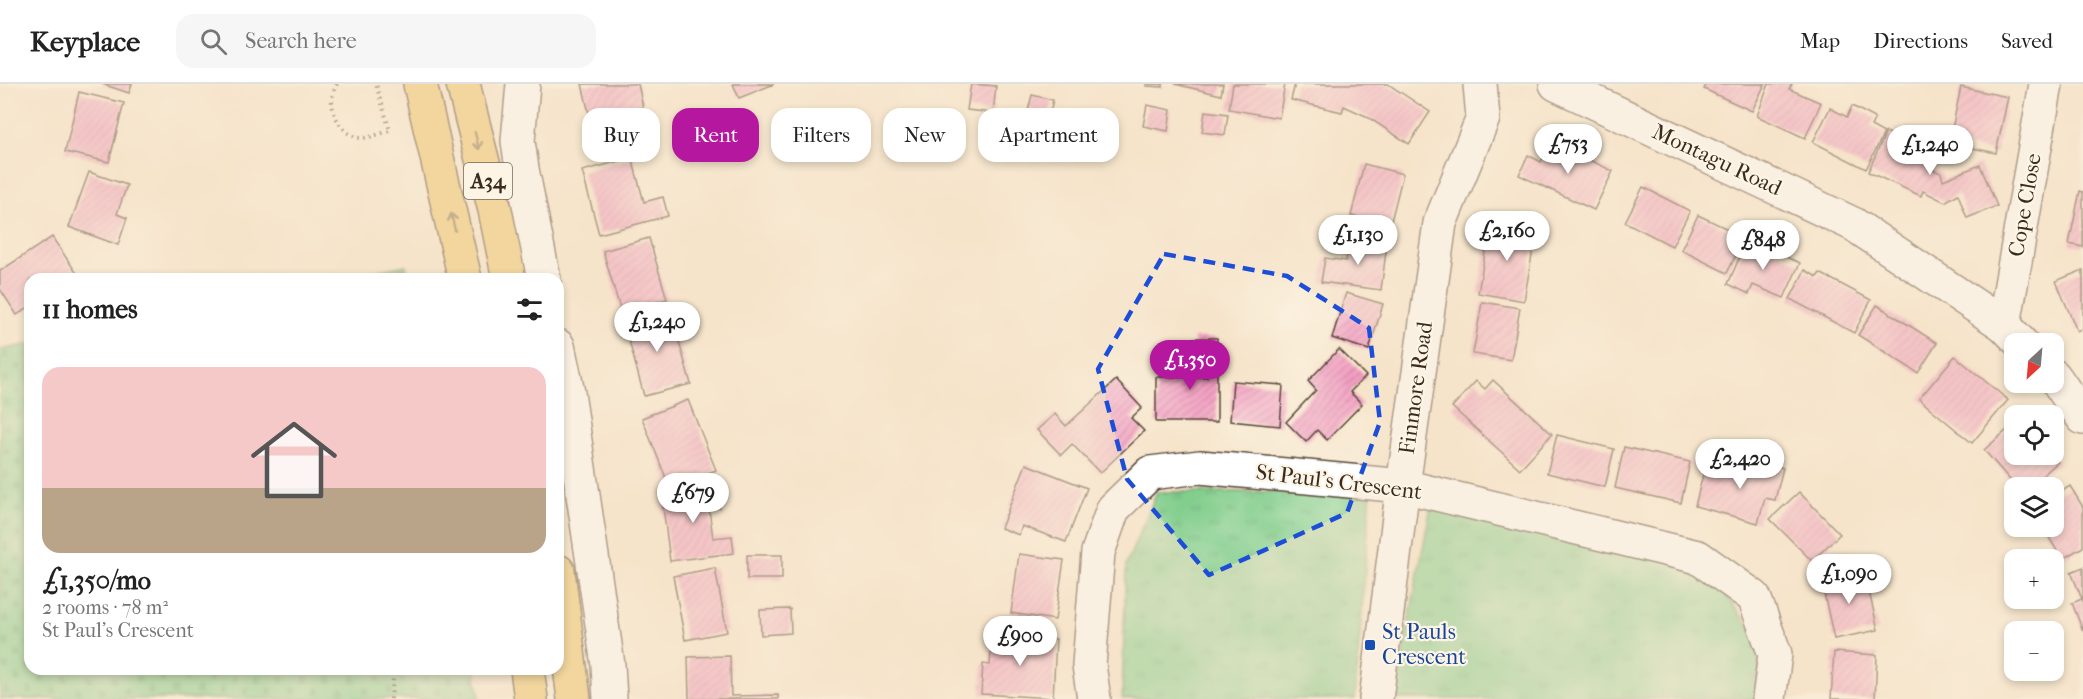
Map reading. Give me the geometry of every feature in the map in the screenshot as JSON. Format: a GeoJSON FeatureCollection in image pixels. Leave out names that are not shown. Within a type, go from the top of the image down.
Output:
{"type":"FeatureCollection","features":[{"type":"Feature","properties":{"kind":"highway","name":"A34"},"geometry":{"type":"LineString","coordinates":[[420,84],[464,273]]}},
{"type":"Feature","properties":{"kind":"highway","name":"A34"},"geometry":{"type":"LineString","coordinates":[[463,84],[495,210],[508,273]]}},
{"type":"Feature","properties":{"kind":"highway"},"geometry":{"type":"LineString","coordinates":[[564,619],[574,699]]}},
{"type":"Feature","properties":{"kind":"highway"},"geometry":{"type":"LineString","coordinates":[[528,675],[531,699]]}},
{"type":"Feature","properties":{"kind":"street"},"geometry":{"type":"LineString","coordinates":[[523,84],[518,141],[543,273]]}},
{"type":"Feature","properties":{"kind":"street","name":"Finmore Road"},"geometry":{"type":"LineString","coordinates":[[1376,699],[1402,486],[1440,223],[1483,118],[1480,84]]}},
{"type":"Feature","properties":{"kind":"street","name":"Montagu Road"},"geometry":{"type":"LineString","coordinates":[[1556,84],[1853,224],[2012,333]]}},
{"type":"Feature","properties":{"kind":"street","name":"Cope Close"},"geometry":{"type":"LineString","coordinates":[[2013,333],[2046,84]]}},
{"type":"Feature","properties":{"kind":"street"},"geometry":{"type":"LineString","coordinates":[[564,374],[608,665],[610,699]]}},
{"type":"Feature","properties":{"kind":"street"},"geometry":{"type":"LineString","coordinates":[[2064,390],[2083,417]]}},
{"type":"Feature","properties":{"kind":"street","name":"St Paul's Crescent"},"geometry":{"type":"LineString","coordinates":[[1094,699],[1089,665],[1098,552],[1113,509],[1150,474],[1200,467],[1402,486],[1698,557],[1754,597],[1775,654],[1769,699]]}},
{"type":"Feature","properties":{"kind":"path"},"geometry":{"type":"LineString","coordinates":[[337,84],[332,98],[333,110],[339,123],[348,133],[360,138],[390,131],[376,84]]}},
{"type":"Feature","properties":{"kind":"path"},"geometry":{"type":"LineString","coordinates":[[391,699],[393,675]]}},
{"type":"Feature","properties":{"kind":"highlighted area"},"geometry":{"type":"Polygon","coordinates":[[[1164,254],[1287,276],[1369,328],[1380,422],[1347,513],[1209,575],[1127,479],[1098,369],[1164,254]]]}},
{"type":"Feature","properties":{"kind":"green space"},"geometry":{"type":"Polygon","coordinates":[[[406,265],[407,273],[367,273],[406,265]]]}},
{"type":"Feature","properties":{"kind":"green space"},"geometry":{"type":"Polygon","coordinates":[[[24,345],[24,675],[476,675],[480,699],[0,699],[0,350],[24,345]]]}},
{"type":"Feature","properties":{"kind":"green space"},"geometry":{"type":"Polygon","coordinates":[[[1371,491],[1355,699],[1122,699],[1126,565],[1157,492],[1371,491]]]}},
{"type":"Feature","properties":{"kind":"green space"},"geometry":{"type":"Polygon","coordinates":[[[1431,506],[1702,564],[1759,639],[1759,699],[1397,699],[1403,651],[1431,506]]]}},
{"type":"Feature","properties":{"kind":"building"},"geometry":{"type":"Polygon","coordinates":[[[102,84],[132,84],[129,93],[102,84]]]}},
{"type":"Feature","properties":{"kind":"building"},"geometry":{"type":"Polygon","coordinates":[[[582,84],[638,84],[643,108],[588,108],[582,84]]]}},
{"type":"Feature","properties":{"kind":"building"},"geometry":{"type":"Polygon","coordinates":[[[733,84],[774,84],[739,98],[733,84]]]}},
{"type":"Feature","properties":{"kind":"building"},"geometry":{"type":"Polygon","coordinates":[[[971,84],[996,86],[994,108],[978,108],[978,111],[967,110],[971,84]]]}},
{"type":"Feature","properties":{"kind":"building"},"geometry":{"type":"Polygon","coordinates":[[[1146,84],[1163,84],[1163,87],[1146,86],[1146,84]]]}},
{"type":"Feature","properties":{"kind":"building"},"geometry":{"type":"Polygon","coordinates":[[[1175,84],[1223,84],[1221,95],[1175,84]]]}},
{"type":"Feature","properties":{"kind":"building"},"geometry":{"type":"Polygon","coordinates":[[[1233,84],[1285,84],[1279,118],[1229,109],[1233,84]]]}},
{"type":"Feature","properties":{"kind":"building"},"geometry":{"type":"Polygon","coordinates":[[[1295,84],[1388,84],[1430,112],[1409,144],[1366,116],[1344,106],[1342,112],[1291,100],[1295,84]]]}},
{"type":"Feature","properties":{"kind":"building"},"geometry":{"type":"Polygon","coordinates":[[[1706,84],[1765,84],[1752,111],[1704,89],[1706,84]]]}},
{"type":"Feature","properties":{"kind":"building"},"geometry":{"type":"Polygon","coordinates":[[[1769,84],[1792,84],[1789,89],[1821,103],[1805,138],[1757,116],[1769,84]]]}},
{"type":"Feature","properties":{"kind":"building"},"geometry":{"type":"Polygon","coordinates":[[[1961,87],[2008,97],[1996,153],[1949,143],[1961,87]]]}},
{"type":"Feature","properties":{"kind":"building"},"geometry":{"type":"Polygon","coordinates":[[[79,92],[124,103],[109,162],[65,152],[79,92]]]}},
{"type":"Feature","properties":{"kind":"building"},"geometry":{"type":"Polygon","coordinates":[[[1032,95],[1053,100],[1051,108],[1029,108],[1032,95]]]}},
{"type":"Feature","properties":{"kind":"building"},"geometry":{"type":"Polygon","coordinates":[[[1147,105],[1171,110],[1168,131],[1143,126],[1147,105]]]}},
{"type":"Feature","properties":{"kind":"building"},"geometry":{"type":"Polygon","coordinates":[[[1852,106],[1875,118],[1871,126],[1884,133],[1866,169],[1813,142],[1830,108],[1847,117],[1852,106]]]}},
{"type":"Feature","properties":{"kind":"building"},"geometry":{"type":"Polygon","coordinates":[[[1205,111],[1228,114],[1225,135],[1202,132],[1205,111]]]}},
{"type":"Feature","properties":{"kind":"building"},"geometry":{"type":"Polygon","coordinates":[[[1886,132],[1939,156],[1933,170],[1941,173],[1943,180],[1980,165],[1997,206],[1967,218],[1958,194],[1945,202],[1923,191],[1921,196],[1868,172],[1886,132]]]}},
{"type":"Feature","properties":{"kind":"building"},"geometry":{"type":"Polygon","coordinates":[[[1551,142],[1613,171],[1594,210],[1519,175],[1528,155],[1541,162],[1551,142]]]}},
{"type":"Feature","properties":{"kind":"building"},"geometry":{"type":"Polygon","coordinates":[[[617,162],[633,162],[644,202],[663,197],[668,216],[599,234],[582,171],[617,162]]]}},
{"type":"Feature","properties":{"kind":"building"},"geometry":{"type":"Polygon","coordinates":[[[1364,164],[1403,174],[1390,225],[1351,216],[1364,164]]]}},
{"type":"Feature","properties":{"kind":"building"},"geometry":{"type":"Polygon","coordinates":[[[89,172],[127,185],[117,214],[127,218],[118,245],[69,227],[89,172]]]}},
{"type":"Feature","properties":{"kind":"building"},"geometry":{"type":"Polygon","coordinates":[[[1643,187],[1690,211],[1672,246],[1625,222],[1643,187]]]}},
{"type":"Feature","properties":{"kind":"building"},"geometry":{"type":"Polygon","coordinates":[[[2080,191],[2083,192],[2083,247],[2069,244],[2080,191]]]}},
{"type":"Feature","properties":{"kind":"building"},"geometry":{"type":"Polygon","coordinates":[[[1698,215],[1745,237],[1727,273],[1681,250],[1698,215]]]}},
{"type":"Feature","properties":{"kind":"building"},"geometry":{"type":"Polygon","coordinates":[[[1490,224],[1536,232],[1524,301],[1478,293],[1490,224]]]}},
{"type":"Feature","properties":{"kind":"building"},"geometry":{"type":"Polygon","coordinates":[[[52,237],[77,273],[24,273],[24,310],[17,315],[0,289],[0,271],[52,237]]]}},
{"type":"Feature","properties":{"kind":"building"},"geometry":{"type":"Polygon","coordinates":[[[649,238],[667,299],[621,312],[603,251],[649,238]]]}},
{"type":"Feature","properties":{"kind":"building"},"geometry":{"type":"Polygon","coordinates":[[[1350,238],[1387,244],[1381,290],[1321,282],[1325,258],[1346,261],[1350,238]]]}},
{"type":"Feature","properties":{"kind":"building"},"geometry":{"type":"Polygon","coordinates":[[[1747,240],[1800,263],[1784,298],[1753,285],[1749,294],[1728,284],[1747,240]]]}},
{"type":"Feature","properties":{"kind":"building"},"geometry":{"type":"Polygon","coordinates":[[[1805,270],[1817,277],[1820,273],[1871,300],[1854,333],[1790,299],[1805,270]]]}},
{"type":"Feature","properties":{"kind":"building"},"geometry":{"type":"Polygon","coordinates":[[[2083,270],[2083,328],[2077,331],[2056,281],[2083,270]]]}},
{"type":"Feature","properties":{"kind":"building"},"geometry":{"type":"Polygon","coordinates":[[[1346,293],[1383,304],[1369,350],[1332,338],[1346,293]]]}},
{"type":"Feature","properties":{"kind":"building"},"geometry":{"type":"Polygon","coordinates":[[[1482,302],[1520,308],[1511,360],[1473,354],[1482,302]]]}},
{"type":"Feature","properties":{"kind":"building"},"geometry":{"type":"Polygon","coordinates":[[[1877,305],[1937,343],[1918,373],[1858,335],[1877,305]]]}},
{"type":"Feature","properties":{"kind":"building"},"geometry":{"type":"Polygon","coordinates":[[[670,310],[691,384],[644,396],[624,322],[670,310]]]}},
{"type":"Feature","properties":{"kind":"building"},"geometry":{"type":"Polygon","coordinates":[[[1194,338],[1217,338],[1217,422],[1156,422],[1156,377],[1207,377],[1207,353],[1194,354],[1194,338]]]}},
{"type":"Feature","properties":{"kind":"building"},"geometry":{"type":"Polygon","coordinates":[[[1339,349],[1366,376],[1350,392],[1362,404],[1327,440],[1317,430],[1306,442],[1286,422],[1316,390],[1308,381],[1339,349]]]}},
{"type":"Feature","properties":{"kind":"building"},"geometry":{"type":"Polygon","coordinates":[[[1955,356],[2008,400],[1972,443],[1919,399],[1955,356]]]}},
{"type":"Feature","properties":{"kind":"building"},"geometry":{"type":"Polygon","coordinates":[[[1116,380],[1142,408],[1131,418],[1144,431],[1100,473],[1072,444],[1061,455],[1037,430],[1055,414],[1066,426],[1116,380]]]}},
{"type":"Feature","properties":{"kind":"building"},"geometry":{"type":"Polygon","coordinates":[[[1493,380],[1552,434],[1520,469],[1452,407],[1476,381],[1485,389],[1493,380]]]}},
{"type":"Feature","properties":{"kind":"building"},"geometry":{"type":"Polygon","coordinates":[[[1233,381],[1283,385],[1280,426],[1230,421],[1233,381]]]}},
{"type":"Feature","properties":{"kind":"building"},"geometry":{"type":"Polygon","coordinates":[[[688,400],[716,470],[670,488],[642,418],[688,400]]]}},
{"type":"Feature","properties":{"kind":"building"},"geometry":{"type":"Polygon","coordinates":[[[2004,433],[2004,465],[2055,465],[2041,477],[2007,477],[1984,450],[2004,433]]]}},
{"type":"Feature","properties":{"kind":"building"},"geometry":{"type":"Polygon","coordinates":[[[1557,435],[1614,449],[1605,487],[1547,473],[1557,435]]]}},
{"type":"Feature","properties":{"kind":"building"},"geometry":{"type":"Polygon","coordinates":[[[1624,447],[1690,462],[1681,503],[1615,488],[1624,447]]]}},
{"type":"Feature","properties":{"kind":"building"},"geometry":{"type":"Polygon","coordinates":[[[1748,458],[1783,468],[1775,500],[1765,498],[1758,523],[1695,506],[1705,467],[1743,478],[1748,458]]]}},
{"type":"Feature","properties":{"kind":"building"},"geometry":{"type":"Polygon","coordinates":[[[1026,464],[1087,488],[1066,542],[1022,526],[1019,535],[1001,528],[1026,464]]]}},
{"type":"Feature","properties":{"kind":"building"},"geometry":{"type":"Polygon","coordinates":[[[717,485],[720,508],[709,509],[713,538],[732,536],[734,553],[670,561],[661,491],[717,485]]]}},
{"type":"Feature","properties":{"kind":"building"},"geometry":{"type":"Polygon","coordinates":[[[2070,486],[2083,507],[2083,547],[2064,558],[2064,549],[2056,549],[2049,537],[2064,537],[2064,490],[2070,486]]]}},
{"type":"Feature","properties":{"kind":"building"},"geometry":{"type":"Polygon","coordinates":[[[1799,492],[1840,534],[1812,561],[1770,519],[1799,492]]]}},
{"type":"Feature","properties":{"kind":"building"},"geometry":{"type":"Polygon","coordinates":[[[1019,554],[1064,560],[1055,620],[1011,613],[1019,554]]]}},
{"type":"Feature","properties":{"kind":"building"},"geometry":{"type":"Polygon","coordinates":[[[747,555],[782,555],[782,579],[747,579],[747,555]]]}},
{"type":"Feature","properties":{"kind":"building"},"geometry":{"type":"Polygon","coordinates":[[[2083,567],[2083,631],[2072,603],[2082,599],[2071,572],[2083,567]]]}},
{"type":"Feature","properties":{"kind":"building"},"geometry":{"type":"Polygon","coordinates":[[[715,568],[727,632],[685,640],[673,576],[715,568]]]}},
{"type":"Feature","properties":{"kind":"building"},"geometry":{"type":"Polygon","coordinates":[[[1864,570],[1878,630],[1834,639],[1821,580],[1864,570]]]}},
{"type":"Feature","properties":{"kind":"building"},"geometry":{"type":"Polygon","coordinates":[[[790,609],[791,633],[761,635],[760,610],[790,609]]]}},
{"type":"Feature","properties":{"kind":"building"},"geometry":{"type":"Polygon","coordinates":[[[992,635],[1056,639],[1053,698],[981,694],[983,664],[990,665],[992,635]]]}},
{"type":"Feature","properties":{"kind":"building"},"geometry":{"type":"Polygon","coordinates":[[[1834,652],[1877,655],[1875,699],[1831,699],[1834,652]]]}},
{"type":"Feature","properties":{"kind":"building"},"geometry":{"type":"Polygon","coordinates":[[[730,656],[731,696],[778,695],[778,699],[689,699],[688,657],[730,656]]]}},
{"type":"Feature","properties":{"kind":"place","name":"St Pauls Crescent"},"geometry":{"type":"Point","coordinates":[1370,645]}}]}
